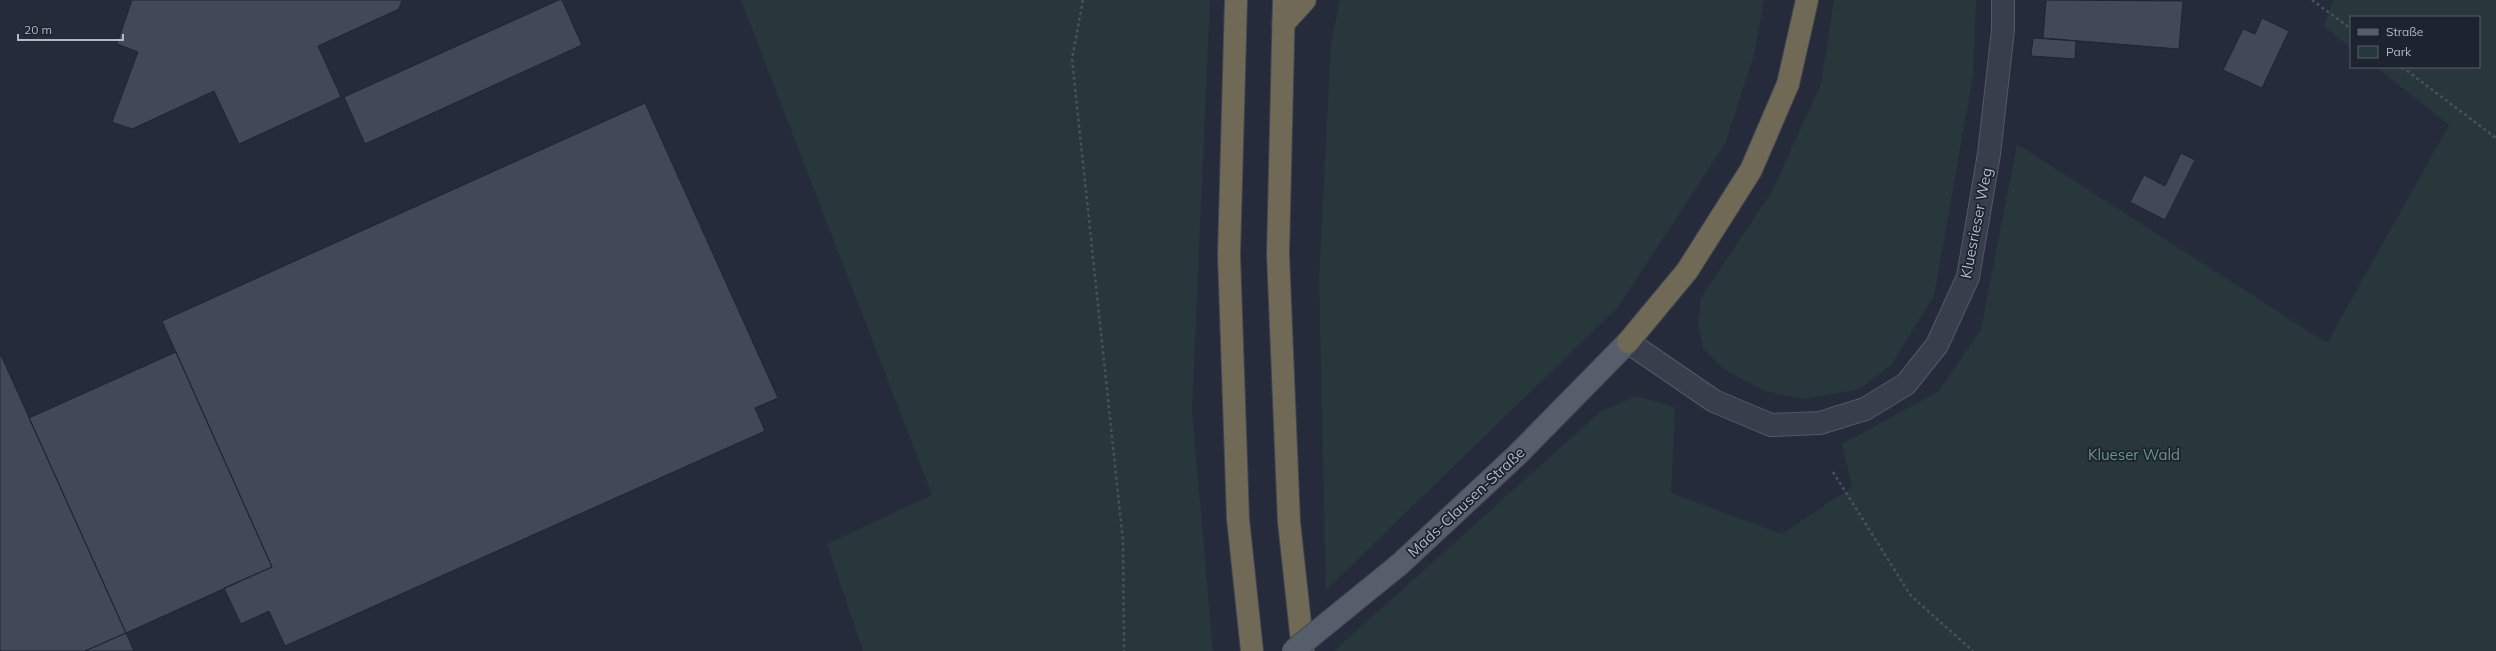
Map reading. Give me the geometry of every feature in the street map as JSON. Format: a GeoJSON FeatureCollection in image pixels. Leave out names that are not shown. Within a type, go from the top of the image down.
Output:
{"type":"FeatureCollection","features":[{"type":"Feature","properties":{"kind":"highway"},"geometry":{"type":"LineString","coordinates":[[1236,0],[1230,255],[1238,519],[1252,651]]}},
{"type":"Feature","properties":{"kind":"highway"},"geometry":{"type":"LineString","coordinates":[[1284,0],[1278,254],[1289,522],[1303,651]]}},
{"type":"Feature","properties":{"kind":"highway"},"geometry":{"type":"LineString","coordinates":[[1283,24],[1305,0]]}},
{"type":"Feature","properties":{"kind":"highway"},"geometry":{"type":"LineString","coordinates":[[1628,342],[1687,271],[1751,170],[1788,84],[1807,0]]}},
{"type":"Feature","properties":{"kind":"main road","name":"Mads-Clausen-Straße"},"geometry":{"type":"LineString","coordinates":[[1294,651],[1400,564],[1517,455],[1628,342]]}},
{"type":"Feature","properties":{"kind":"street","name":"Kluesrieser Weg"},"geometry":{"type":"LineString","coordinates":[[1628,342],[1714,401],[1771,425],[1827,421],[1865,409],[1906,384],[1937,345],[1968,277],[1989,154],[2003,30],[2003,0]]}},
{"type":"Feature","properties":{"kind":"path"},"geometry":{"type":"LineString","coordinates":[[1083,0],[1072,59],[1123,541],[1124,651]]}},
{"type":"Feature","properties":{"kind":"path"},"geometry":{"type":"LineString","coordinates":[[2312,0],[2350,28]]}},
{"type":"Feature","properties":{"kind":"path"},"geometry":{"type":"LineString","coordinates":[[2403,68],[2496,138]]}},
{"type":"Feature","properties":{"kind":"path"},"geometry":{"type":"LineString","coordinates":[[1833,472],[1911,596],[1973,651]]}},
{"type":"Feature","properties":{"kind":"green space"},"geometry":{"type":"Polygon","coordinates":[[[741,0],[1210,0],[1192,410],[1213,651],[863,651],[827,544],[932,495],[741,0]]]}},
{"type":"Feature","properties":{"kind":"green space"},"geometry":{"type":"Polygon","coordinates":[[[1340,0],[1764,0],[1755,52],[1725,144],[1618,307],[1326,590],[1319,279],[1331,42],[1340,0]]]}},
{"type":"Feature","properties":{"kind":"green space"},"geometry":{"type":"Polygon","coordinates":[[[1834,0],[1976,0],[1973,76],[1934,296],[1891,365],[1860,389],[1806,399],[1764,391],[1724,369],[1703,348],[1698,325],[1701,298],[1772,191],[1821,84],[1834,0]]]}},
{"type":"Feature","properties":{"kind":"green space","name":"Klueser Wald"},"geometry":{"type":"Polygon","coordinates":[[[2333,0],[2496,0],[2496,651],[1334,651],[1600,412],[1636,396],[1675,407],[1671,493],[1782,534],[1852,487],[1842,444],[1939,391],[1981,329],[2017,144],[2327,343],[2449,125],[2377,68],[2480,68],[2480,16],[2350,16],[2350,47],[2324,26],[2333,0]]]}},
{"type":"Feature","properties":{"kind":"building"},"geometry":{"type":"Polygon","coordinates":[[[132,0],[402,0],[399,9],[318,46],[341,97],[239,144],[214,91],[132,129],[112,122],[138,52],[117,44],[132,0]]]}},
{"type":"Feature","properties":{"kind":"building"},"geometry":{"type":"Polygon","coordinates":[[[559,0],[562,0],[582,45],[365,144],[344,97],[559,0]]]}},
{"type":"Feature","properties":{"kind":"building"},"geometry":{"type":"Polygon","coordinates":[[[2046,0],[2183,1],[2179,49],[2043,38],[2046,0]]]}},
{"type":"Feature","properties":{"kind":"building"},"geometry":{"type":"Polygon","coordinates":[[[2262,18],[2289,31],[2262,88],[2223,70],[2243,29],[2255,34],[2262,18]]]}},
{"type":"Feature","properties":{"kind":"building"},"geometry":{"type":"Polygon","coordinates":[[[2033,38],[2076,41],[2075,59],[2031,56],[2033,38]]]}},
{"type":"Feature","properties":{"kind":"building"},"geometry":{"type":"Polygon","coordinates":[[[645,103],[778,398],[755,408],[765,431],[285,646],[269,611],[241,624],[224,588],[272,567],[162,321],[645,103]]]}},
{"type":"Feature","properties":{"kind":"building"},"geometry":{"type":"Polygon","coordinates":[[[2181,153],[2195,160],[2165,220],[2130,202],[2144,175],[2165,186],[2181,153]]]}},
{"type":"Feature","properties":{"kind":"building"},"geometry":{"type":"Polygon","coordinates":[[[176,352],[272,567],[126,633],[29,418],[176,352]]]}},
{"type":"Feature","properties":{"kind":"building"},"geometry":{"type":"Polygon","coordinates":[[[0,353],[126,633],[85,651],[0,651],[0,353]]]}},
{"type":"Feature","properties":{"kind":"building"},"geometry":{"type":"Polygon","coordinates":[[[126,633],[134,651],[85,651],[126,633]]]}}]}
